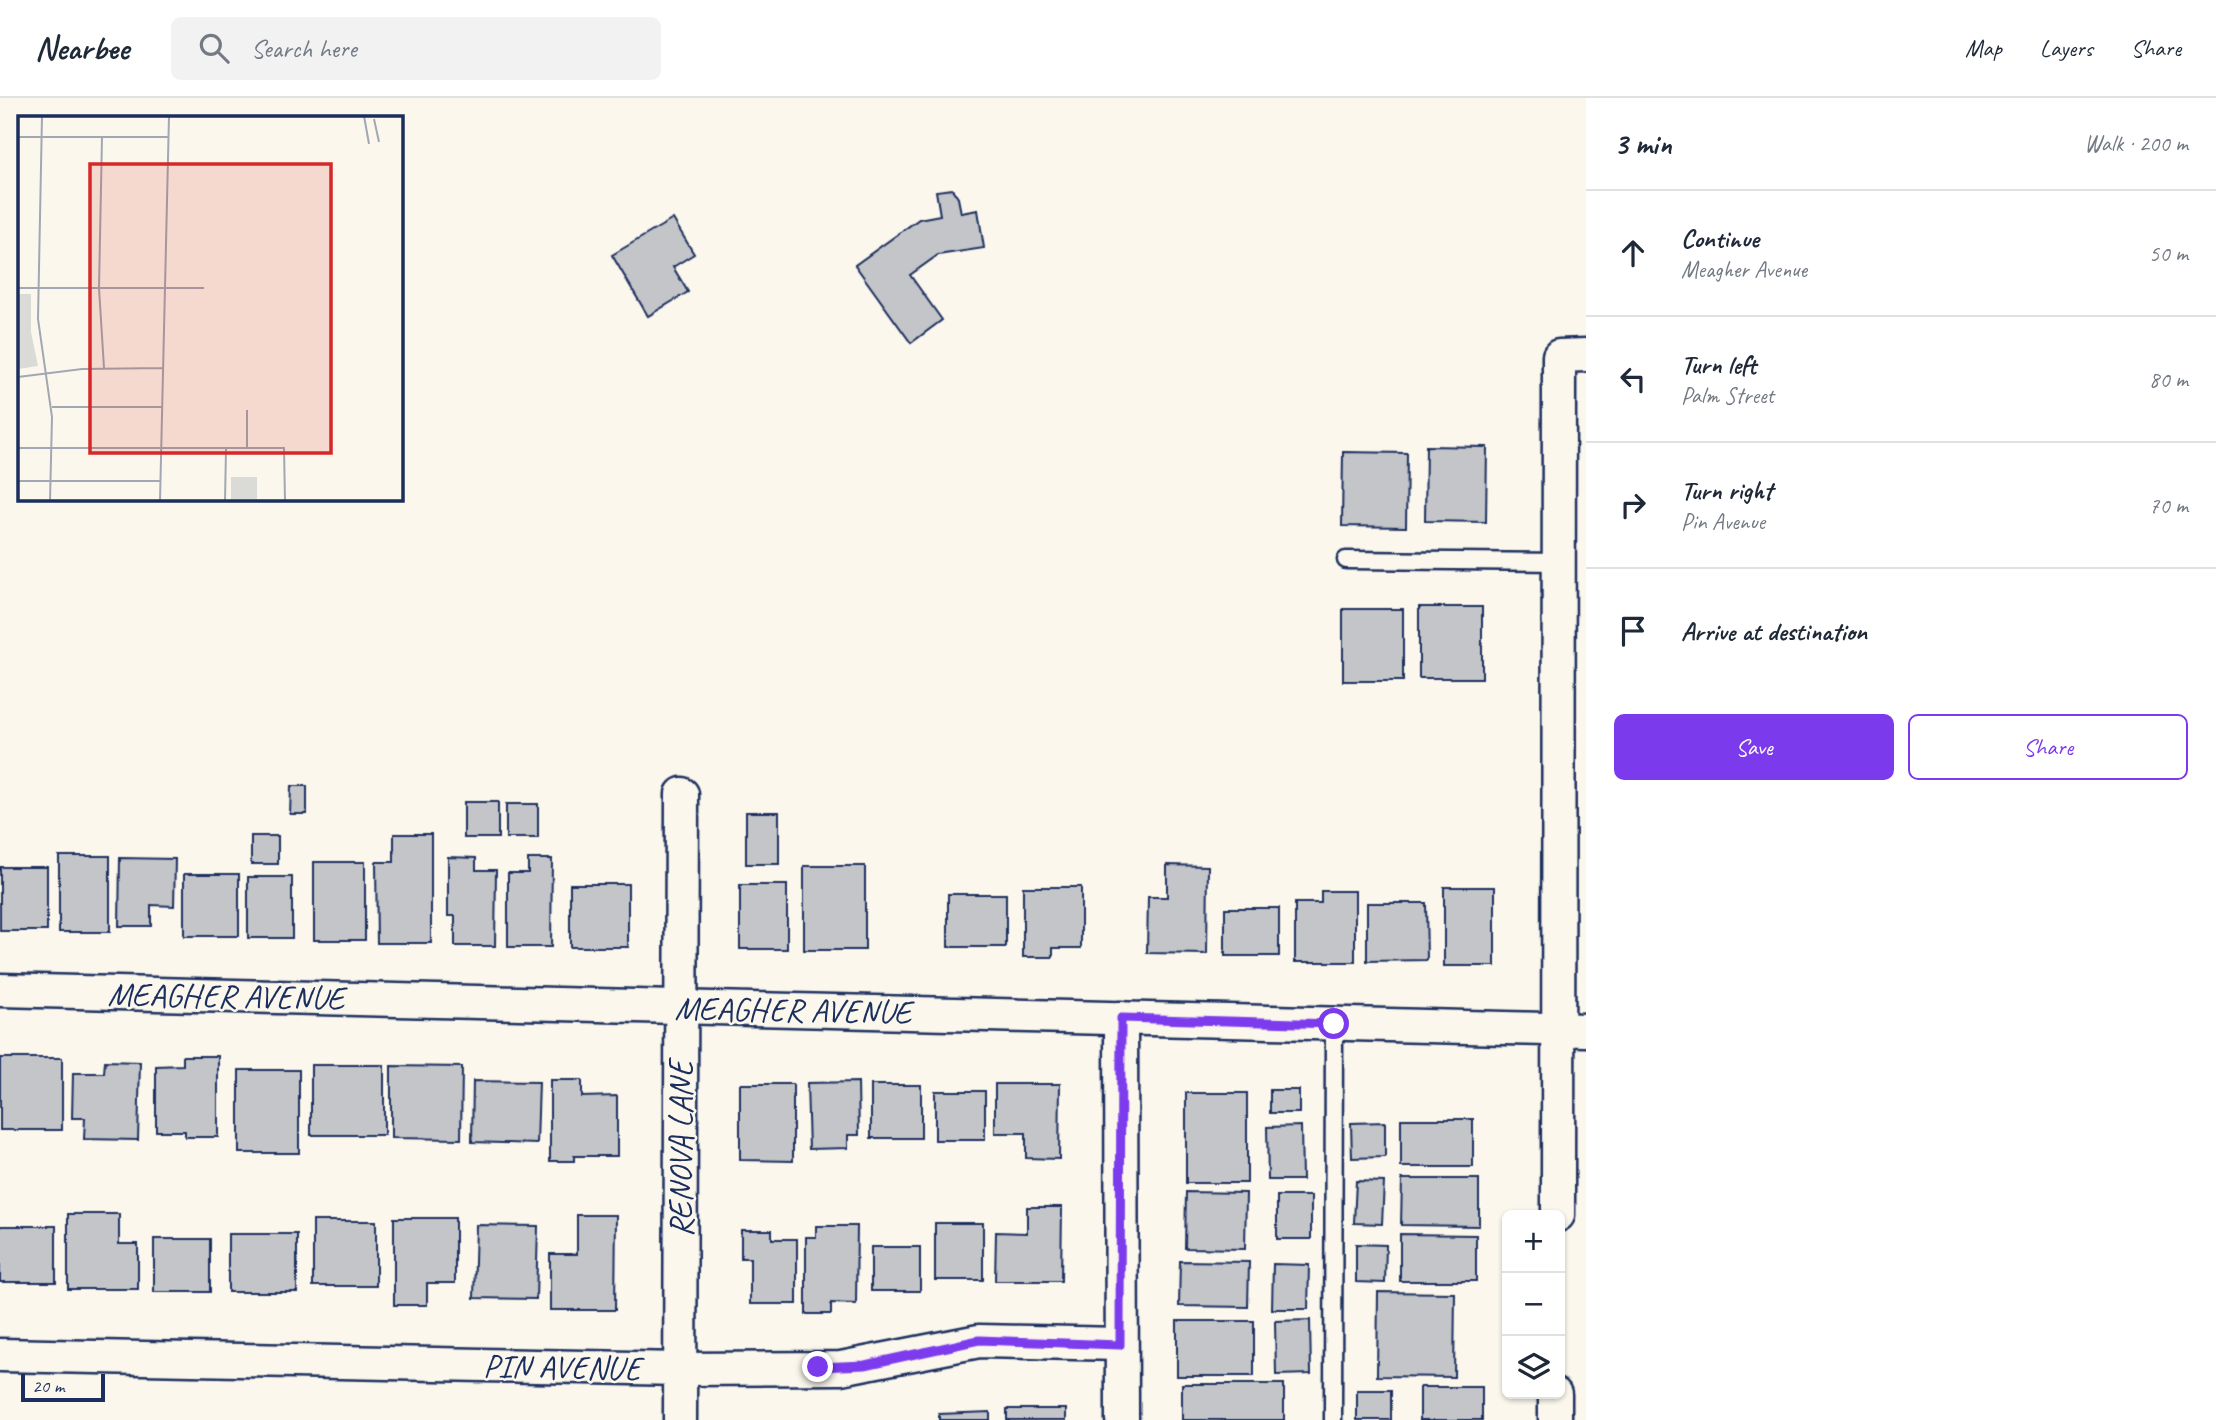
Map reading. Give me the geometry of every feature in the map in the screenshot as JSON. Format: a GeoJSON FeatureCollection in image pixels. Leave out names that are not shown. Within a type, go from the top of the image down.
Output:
{"type":"FeatureCollection","features":[{"type":"Feature","properties":{"kind":"street"},"geometry":{"type":"LineString","coordinates":[[1558,1210],[1573,1030],[1573,675],[1559,562],[1572,356]]}},
{"type":"Feature","properties":{"kind":"street","name":"RENOVA LANE"},"geometry":{"type":"LineString","coordinates":[[680,1420],[682,794]]}},
{"type":"Feature","properties":{"kind":"street","name":"MEAGHER AVENUE"},"geometry":{"type":"LineString","coordinates":[[0,990],[1573,1030]]}},
{"type":"Feature","properties":{"kind":"street"},"geometry":{"type":"LineString","coordinates":[[1121,1018],[1122,1420]]}},
{"type":"Feature","properties":{"kind":"street","name":"PIN AVENUE"},"geometry":{"type":"LineString","coordinates":[[0,1354],[680,1369],[841,1368],[979,1340],[1120,1345]]}},
{"type":"Feature","properties":{"kind":"street"},"geometry":{"type":"LineString","coordinates":[[1555,1399],[1555,1420]]}},
{"type":"Feature","properties":{"kind":"lane"},"geometry":{"type":"LineString","coordinates":[[1346,560],[1559,562]]}},
{"type":"Feature","properties":{"kind":"lane"},"geometry":{"type":"LineString","coordinates":[[1333,1420],[1334,1024]]}},
{"type":"Feature","properties":{"kind":"building"},"geometry":{"type":"Polygon","coordinates":[[[952,189],[958,198],[961,213],[978,210],[984,248],[938,255],[910,275],[942,320],[911,343],[855,265],[919,219],[940,215],[936,191],[952,189]]]}},
{"type":"Feature","properties":{"kind":"building"},"geometry":{"type":"Polygon","coordinates":[[[673,219],[694,254],[673,267],[688,292],[648,316],[612,255],[673,219]]]}},
{"type":"Feature","properties":{"kind":"building"},"geometry":{"type":"Polygon","coordinates":[[[1426,446],[1487,447],[1486,522],[1425,521],[1426,446]]]}},
{"type":"Feature","properties":{"kind":"building"},"geometry":{"type":"Polygon","coordinates":[[[1343,452],[1407,453],[1406,527],[1342,526],[1343,452]]]}},
{"type":"Feature","properties":{"kind":"building"},"geometry":{"type":"Polygon","coordinates":[[[1419,607],[1482,607],[1482,678],[1419,678],[1419,607]]]}},
{"type":"Feature","properties":{"kind":"building"},"geometry":{"type":"Polygon","coordinates":[[[1343,609],[1403,609],[1403,681],[1343,681],[1343,609]]]}},
{"type":"Feature","properties":{"kind":"building"},"geometry":{"type":"Polygon","coordinates":[[[291,786],[307,786],[307,814],[290,814],[291,786]]]}},
{"type":"Feature","properties":{"kind":"building"},"geometry":{"type":"Polygon","coordinates":[[[464,802],[498,802],[498,838],[464,838],[464,802]]]}},
{"type":"Feature","properties":{"kind":"building"},"geometry":{"type":"Polygon","coordinates":[[[506,804],[538,804],[538,838],[506,838],[506,804]]]}},
{"type":"Feature","properties":{"kind":"building"},"geometry":{"type":"Polygon","coordinates":[[[746,812],[779,812],[779,864],[746,864],[746,812]]]}},
{"type":"Feature","properties":{"kind":"building"},"geometry":{"type":"Polygon","coordinates":[[[394,834],[431,834],[431,943],[377,943],[376,862],[394,862],[394,834]]]}},
{"type":"Feature","properties":{"kind":"building"},"geometry":{"type":"Polygon","coordinates":[[[251,836],[278,836],[278,864],[251,864],[251,836]]]}},
{"type":"Feature","properties":{"kind":"building"},"geometry":{"type":"Polygon","coordinates":[[[59,856],[110,856],[110,932],[59,932],[59,856]]]}},
{"type":"Feature","properties":{"kind":"building"},"geometry":{"type":"Polygon","coordinates":[[[448,857],[476,858],[476,870],[496,870],[495,946],[455,946],[455,916],[448,916],[448,857]]]}},
{"type":"Feature","properties":{"kind":"building"},"geometry":{"type":"Polygon","coordinates":[[[120,858],[175,859],[174,906],[151,905],[151,926],[119,926],[120,858]]]}},
{"type":"Feature","properties":{"kind":"building"},"geometry":{"type":"Polygon","coordinates":[[[528,859],[552,859],[551,947],[508,947],[508,873],[528,873],[528,859]]]}},
{"type":"Feature","properties":{"kind":"building"},"geometry":{"type":"Polygon","coordinates":[[[314,862],[365,862],[365,940],[314,940],[314,862]]]}},
{"type":"Feature","properties":{"kind":"building"},"geometry":{"type":"Polygon","coordinates":[[[1167,865],[1208,866],[1207,954],[1147,953],[1148,897],[1167,897],[1167,865]]]}},
{"type":"Feature","properties":{"kind":"building"},"geometry":{"type":"Polygon","coordinates":[[[804,866],[865,866],[865,950],[804,950],[804,866]]]}},
{"type":"Feature","properties":{"kind":"building"},"geometry":{"type":"Polygon","coordinates":[[[0,867],[47,867],[47,931],[0,931],[0,867]]]}},
{"type":"Feature","properties":{"kind":"building"},"geometry":{"type":"Polygon","coordinates":[[[184,874],[239,874],[239,936],[184,936],[184,874]]]}},
{"type":"Feature","properties":{"kind":"building"},"geometry":{"type":"Polygon","coordinates":[[[248,877],[292,877],[292,938],[248,938],[248,877]]]}},
{"type":"Feature","properties":{"kind":"building"},"geometry":{"type":"Polygon","coordinates":[[[570,884],[628,884],[628,947],[570,947],[570,884]]]}},
{"type":"Feature","properties":{"kind":"building"},"geometry":{"type":"Polygon","coordinates":[[[740,885],[787,885],[787,949],[740,949],[740,885]]]}},
{"type":"Feature","properties":{"kind":"building"},"geometry":{"type":"Polygon","coordinates":[[[1023,887],[1081,887],[1081,948],[1053,948],[1053,957],[1023,957],[1023,887]]]}},
{"type":"Feature","properties":{"kind":"building"},"geometry":{"type":"Polygon","coordinates":[[[1444,887],[1495,887],[1495,966],[1444,966],[1444,887]]]}},
{"type":"Feature","properties":{"kind":"building"},"geometry":{"type":"Polygon","coordinates":[[[1321,891],[1355,891],[1355,962],[1295,962],[1295,903],[1321,903],[1321,891]]]}},
{"type":"Feature","properties":{"kind":"building"},"geometry":{"type":"Polygon","coordinates":[[[948,894],[1006,894],[1006,947],[948,947],[948,894]]]}},
{"type":"Feature","properties":{"kind":"building"},"geometry":{"type":"Polygon","coordinates":[[[1367,903],[1426,903],[1427,960],[1367,961],[1367,903]]]}},
{"type":"Feature","properties":{"kind":"building"},"geometry":{"type":"Polygon","coordinates":[[[1225,908],[1279,908],[1279,956],[1225,956],[1225,908]]]}},
{"type":"Feature","properties":{"kind":"building"},"geometry":{"type":"Polygon","coordinates":[[[183,1056],[218,1056],[218,1137],[185,1137],[185,1131],[156,1131],[156,1066],[183,1065],[183,1056]]]}},
{"type":"Feature","properties":{"kind":"building"},"geometry":{"type":"Polygon","coordinates":[[[0,1058],[62,1058],[62,1130],[0,1130],[0,1058]]]}},
{"type":"Feature","properties":{"kind":"building"},"geometry":{"type":"Polygon","coordinates":[[[105,1061],[140,1062],[138,1140],[84,1139],[85,1118],[72,1118],[73,1073],[104,1073],[105,1061]]]}},
{"type":"Feature","properties":{"kind":"building"},"geometry":{"type":"Polygon","coordinates":[[[311,1065],[384,1065],[384,1135],[311,1135],[311,1065]]]}},
{"type":"Feature","properties":{"kind":"building"},"geometry":{"type":"Polygon","coordinates":[[[391,1066],[462,1067],[461,1139],[391,1138],[391,1066]]]}},
{"type":"Feature","properties":{"kind":"building"},"geometry":{"type":"Polygon","coordinates":[[[239,1070],[299,1070],[299,1153],[239,1153],[239,1070]]]}},
{"type":"Feature","properties":{"kind":"building"},"geometry":{"type":"Polygon","coordinates":[[[550,1080],[582,1080],[582,1097],[617,1096],[617,1156],[574,1156],[574,1161],[550,1161],[550,1080]]]}},
{"type":"Feature","properties":{"kind":"building"},"geometry":{"type":"Polygon","coordinates":[[[473,1081],[539,1082],[537,1144],[472,1142],[473,1081]]]}},
{"type":"Feature","properties":{"kind":"building"},"geometry":{"type":"Polygon","coordinates":[[[858,1082],[859,1135],[848,1135],[848,1148],[809,1149],[807,1083],[858,1082]]]}},
{"type":"Feature","properties":{"kind":"building"},"geometry":{"type":"Polygon","coordinates":[[[740,1084],[793,1084],[793,1161],[740,1160],[740,1084]]]}},
{"type":"Feature","properties":{"kind":"building"},"geometry":{"type":"Polygon","coordinates":[[[995,1084],[1060,1084],[1059,1159],[1026,1158],[1026,1133],[995,1133],[995,1084]]]}},
{"type":"Feature","properties":{"kind":"building"},"geometry":{"type":"Polygon","coordinates":[[[871,1085],[921,1085],[921,1138],[871,1138],[871,1085]]]}},
{"type":"Feature","properties":{"kind":"building"},"geometry":{"type":"Polygon","coordinates":[[[1270,1090],[1299,1090],[1299,1113],[1270,1113],[1270,1090]]]}},
{"type":"Feature","properties":{"kind":"building"},"geometry":{"type":"Polygon","coordinates":[[[935,1091],[985,1091],[985,1140],[935,1140],[935,1091]]]}},
{"type":"Feature","properties":{"kind":"building"},"geometry":{"type":"Polygon","coordinates":[[[1186,1093],[1247,1093],[1247,1183],[1186,1183],[1186,1093]]]}},
{"type":"Feature","properties":{"kind":"building"},"geometry":{"type":"Polygon","coordinates":[[[1401,1119],[1473,1119],[1473,1167],[1401,1167],[1401,1119]]]}},
{"type":"Feature","properties":{"kind":"building"},"geometry":{"type":"Polygon","coordinates":[[[1385,1122],[1385,1157],[1352,1158],[1351,1123],[1385,1122]]]}},
{"type":"Feature","properties":{"kind":"building"},"geometry":{"type":"Polygon","coordinates":[[[1301,1126],[1302,1180],[1268,1180],[1267,1127],[1301,1126]]]}},
{"type":"Feature","properties":{"kind":"building"},"geometry":{"type":"Polygon","coordinates":[[[1402,1179],[1479,1179],[1479,1226],[1401,1225],[1402,1179]]]}},
{"type":"Feature","properties":{"kind":"building"},"geometry":{"type":"Polygon","coordinates":[[[1356,1181],[1384,1182],[1382,1224],[1354,1223],[1356,1181]]]}},
{"type":"Feature","properties":{"kind":"building"},"geometry":{"type":"Polygon","coordinates":[[[1186,1192],[1246,1193],[1245,1249],[1185,1248],[1186,1192]]]}},
{"type":"Feature","properties":{"kind":"building"},"geometry":{"type":"Polygon","coordinates":[[[1277,1196],[1311,1196],[1311,1239],[1277,1239],[1277,1196]]]}},
{"type":"Feature","properties":{"kind":"building"},"geometry":{"type":"Polygon","coordinates":[[[1027,1207],[1062,1207],[1061,1281],[995,1281],[996,1232],[1027,1233],[1027,1207]]]}},
{"type":"Feature","properties":{"kind":"building"},"geometry":{"type":"Polygon","coordinates":[[[68,1214],[119,1214],[119,1244],[138,1244],[138,1289],[68,1289],[68,1214]]]}},
{"type":"Feature","properties":{"kind":"building"},"geometry":{"type":"Polygon","coordinates":[[[577,1215],[616,1215],[615,1310],[550,1310],[550,1254],[577,1254],[577,1215]]]}},
{"type":"Feature","properties":{"kind":"building"},"geometry":{"type":"Polygon","coordinates":[[[394,1218],[455,1218],[455,1283],[427,1283],[427,1305],[394,1305],[394,1218]]]}},
{"type":"Feature","properties":{"kind":"building"},"geometry":{"type":"Polygon","coordinates":[[[313,1221],[376,1221],[376,1286],[313,1286],[313,1221]]]}},
{"type":"Feature","properties":{"kind":"building"},"geometry":{"type":"Polygon","coordinates":[[[935,1223],[983,1223],[983,1280],[935,1280],[935,1223]]]}},
{"type":"Feature","properties":{"kind":"building"},"geometry":{"type":"Polygon","coordinates":[[[476,1225],[538,1226],[536,1299],[474,1298],[476,1225]]]}},
{"type":"Feature","properties":{"kind":"building"},"geometry":{"type":"Polygon","coordinates":[[[0,1226],[56,1226],[56,1282],[0,1282],[0,1226]]]}},
{"type":"Feature","properties":{"kind":"building"},"geometry":{"type":"Polygon","coordinates":[[[816,1226],[857,1226],[856,1304],[831,1303],[831,1314],[806,1314],[806,1237],[816,1237],[816,1226]]]}},
{"type":"Feature","properties":{"kind":"building"},"geometry":{"type":"Polygon","coordinates":[[[741,1230],[772,1230],[772,1239],[797,1239],[797,1304],[750,1304],[750,1258],[741,1258],[741,1230]]]}},
{"type":"Feature","properties":{"kind":"building"},"geometry":{"type":"Polygon","coordinates":[[[228,1234],[297,1234],[297,1292],[228,1292],[228,1234]]]}},
{"type":"Feature","properties":{"kind":"building"},"geometry":{"type":"Polygon","coordinates":[[[1400,1234],[1476,1235],[1476,1281],[1400,1281],[1400,1234]]]}},
{"type":"Feature","properties":{"kind":"building"},"geometry":{"type":"Polygon","coordinates":[[[154,1239],[210,1239],[210,1292],[154,1292],[154,1239]]]}},
{"type":"Feature","properties":{"kind":"building"},"geometry":{"type":"Polygon","coordinates":[[[1356,1244],[1386,1245],[1385,1283],[1356,1282],[1356,1244]]]}},
{"type":"Feature","properties":{"kind":"building"},"geometry":{"type":"Polygon","coordinates":[[[871,1247],[920,1247],[920,1291],[871,1291],[871,1247]]]}},
{"type":"Feature","properties":{"kind":"building"},"geometry":{"type":"Polygon","coordinates":[[[1180,1261],[1249,1262],[1248,1307],[1179,1306],[1180,1261]]]}},
{"type":"Feature","properties":{"kind":"building"},"geometry":{"type":"Polygon","coordinates":[[[1273,1264],[1309,1265],[1308,1309],[1272,1309],[1273,1264]]]}},
{"type":"Feature","properties":{"kind":"building"},"geometry":{"type":"Polygon","coordinates":[[[1378,1292],[1455,1293],[1454,1377],[1377,1376],[1378,1292]]]}},
{"type":"Feature","properties":{"kind":"building"},"geometry":{"type":"Polygon","coordinates":[[[1310,1320],[1311,1374],[1276,1375],[1275,1321],[1310,1320]]]}},
{"type":"Feature","properties":{"kind":"building"},"geometry":{"type":"Polygon","coordinates":[[[1177,1321],[1254,1321],[1254,1376],[1177,1376],[1177,1321]]]}},
{"type":"Feature","properties":{"kind":"building"},"geometry":{"type":"Polygon","coordinates":[[[1182,1384],[1284,1384],[1284,1420],[1182,1420],[1182,1384]]]}},
{"type":"Feature","properties":{"kind":"building"},"geometry":{"type":"Polygon","coordinates":[[[1420,1387],[1482,1387],[1482,1420],[1420,1420],[1420,1387]]]}},
{"type":"Feature","properties":{"kind":"building"},"geometry":{"type":"Polygon","coordinates":[[[1357,1390],[1391,1390],[1391,1420],[1357,1420],[1357,1390]]]}},
{"type":"Feature","properties":{"kind":"building"},"geometry":{"type":"Polygon","coordinates":[[[1007,1409],[1066,1409],[1066,1420],[1007,1420],[1007,1409]]]}},
{"type":"Feature","properties":{"kind":"building"},"geometry":{"type":"Polygon","coordinates":[[[990,1412],[990,1420],[939,1420],[939,1414],[990,1412]]]}},
{"type":"Feature","properties":{"kind":"route"},"geometry":{"type":"LineString","coordinates":[[818,1367],[865,1365],[979,1340],[1120,1345],[1121,1018],[1334,1024]]}}]}
